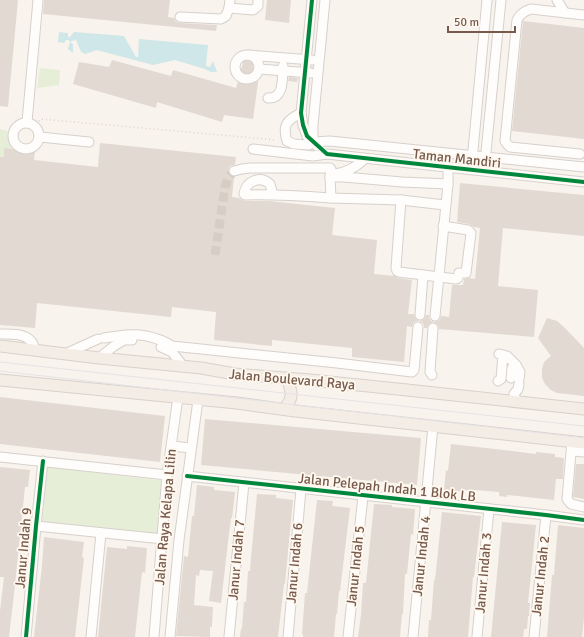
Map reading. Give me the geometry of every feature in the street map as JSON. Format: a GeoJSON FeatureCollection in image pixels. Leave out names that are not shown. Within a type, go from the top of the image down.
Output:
{"type":"FeatureCollection","features":[{"type":"Feature","properties":{"kind":"main road","name":"Jalan Boulevard Raya"},"geometry":{"type":"LineString","coordinates":[[0,346],[201,368],[235,374],[517,398],[584,409]]}},
{"type":"Feature","properties":{"kind":"main road"},"geometry":{"type":"LineString","coordinates":[[235,374],[239,378],[244,379],[288,381],[300,380]]}},
{"type":"Feature","properties":{"kind":"main road","name":"Jalan Boulevard Raya"},"geometry":{"type":"LineString","coordinates":[[0,380],[237,403],[577,442]]}},
{"type":"Feature","properties":{"kind":"main road"},"geometry":{"type":"LineString","coordinates":[[288,381],[291,389],[290,409]]}},
{"type":"Feature","properties":{"kind":"street"},"geometry":{"type":"LineString","coordinates":[[31,123],[38,0]]}},
{"type":"Feature","properties":{"kind":"street"},"geometry":{"type":"LineString","coordinates":[[180,17],[221,19],[226,16],[229,4],[253,10],[258,6],[258,0]]}},
{"type":"Feature","properties":{"kind":"street"},"geometry":{"type":"LineString","coordinates":[[312,0],[301,113],[303,125],[310,139],[327,154]]}},
{"type":"Feature","properties":{"kind":"street"},"geometry":{"type":"LineString","coordinates":[[310,139],[313,125],[325,0]]}},
{"type":"Feature","properties":{"kind":"street"},"geometry":{"type":"LineString","coordinates":[[471,170],[487,0]]}},
{"type":"Feature","properties":{"kind":"street"},"geometry":{"type":"LineString","coordinates":[[485,171],[485,157],[501,0]]}},
{"type":"Feature","properties":{"kind":"street"},"geometry":{"type":"LineString","coordinates":[[557,0],[565,13]]}},
{"type":"Feature","properties":{"kind":"street"},"geometry":{"type":"LineString","coordinates":[[580,154],[510,147],[505,141],[517,20],[519,16],[531,9],[584,15]]}},
{"type":"Feature","properties":{"kind":"street"},"geometry":{"type":"LineString","coordinates":[[249,55],[258,63],[259,69],[256,75],[245,79],[239,76],[235,65],[238,59],[243,56],[249,55],[319,61]]}},
{"type":"Feature","properties":{"kind":"street"},"geometry":{"type":"LineString","coordinates":[[268,98],[276,96],[281,88],[284,58]]}},
{"type":"Feature","properties":{"kind":"street"},"geometry":{"type":"LineString","coordinates":[[259,69],[318,74]]}},
{"type":"Feature","properties":{"kind":"street"},"geometry":{"type":"LineString","coordinates":[[479,90],[492,92]]}},
{"type":"Feature","properties":{"kind":"street"},"geometry":{"type":"LineString","coordinates":[[287,140],[285,133],[286,124],[292,117],[301,113]]}},
{"type":"Feature","properties":{"kind":"street"},"geometry":{"type":"LineString","coordinates":[[22,122],[31,123],[38,128],[40,132],[39,141],[33,148],[24,149],[16,145],[13,132],[22,122]]}},
{"type":"Feature","properties":{"kind":"street"},"geometry":{"type":"LineString","coordinates":[[40,137],[89,142]]}},
{"type":"Feature","properties":{"kind":"street","name":"Taman Mandiri"},"geometry":{"type":"LineString","coordinates":[[287,140],[294,144],[309,145],[310,139],[584,167]]}},
{"type":"Feature","properties":{"kind":"street","name":"Taman Mandiri"},"geometry":{"type":"LineString","coordinates":[[253,148],[313,156],[327,154],[584,182]]}},
{"type":"Feature","properties":{"kind":"street"},"geometry":{"type":"LineString","coordinates":[[330,176],[344,173],[365,159]]}},
{"type":"Feature","properties":{"kind":"street"},"geometry":{"type":"LineString","coordinates":[[234,171],[250,168],[330,168],[331,198]]}},
{"type":"Feature","properties":{"kind":"street"},"geometry":{"type":"LineString","coordinates":[[435,316],[448,184],[448,168]]}},
{"type":"Feature","properties":{"kind":"street"},"geometry":{"type":"LineString","coordinates":[[330,176],[448,184]]}},
{"type":"Feature","properties":{"kind":"street"},"geometry":{"type":"LineString","coordinates":[[273,195],[401,200],[445,205]]}},
{"type":"Feature","properties":{"kind":"street"},"geometry":{"type":"LineString","coordinates":[[401,200],[397,271],[423,276],[456,279],[458,278],[459,273],[466,273],[471,233],[468,230],[443,226]]}},
{"type":"Feature","properties":{"kind":"street"},"geometry":{"type":"LineString","coordinates":[[420,314],[423,276]]}},
{"type":"Feature","properties":{"kind":"street"},"geometry":{"type":"LineString","coordinates":[[99,358],[124,340],[146,340],[172,349],[412,372],[414,370],[418,327]]}},
{"type":"Feature","properties":{"kind":"street"},"geometry":{"type":"LineString","coordinates":[[432,375],[430,372],[435,349],[433,328]]}},
{"type":"Feature","properties":{"kind":"street"},"geometry":{"type":"LineString","coordinates":[[0,334],[24,336],[31,340],[34,350]]}},
{"type":"Feature","properties":{"kind":"street"},"geometry":{"type":"LineString","coordinates":[[65,354],[101,338],[126,334],[146,336],[158,339],[172,349],[183,366]]}},
{"type":"Feature","properties":{"kind":"street"},"geometry":{"type":"LineString","coordinates":[[417,347],[435,349]]}},
{"type":"Feature","properties":{"kind":"street"},"geometry":{"type":"LineString","coordinates":[[498,381],[501,378],[501,354],[507,356],[516,365],[520,372],[515,381],[517,398]]}},
{"type":"Feature","properties":{"kind":"street","name":"Jalan Raya Kelapa Lilin"},"geometry":{"type":"LineString","coordinates":[[154,637],[167,475],[178,397]]}},
{"type":"Feature","properties":{"kind":"street","name":"Jalan Raya Kelapa Lilin"},"geometry":{"type":"LineString","coordinates":[[170,637],[178,540],[198,400]]}},
{"type":"Feature","properties":{"kind":"street","name":"Janur Indah 4"},"geometry":{"type":"LineString","coordinates":[[413,637],[433,426]]}},
{"type":"Feature","properties":{"kind":"street"},"geometry":{"type":"LineString","coordinates":[[577,442],[573,451],[584,452]]}},
{"type":"Feature","properties":{"kind":"street"},"geometry":{"type":"LineString","coordinates":[[577,442],[567,499],[571,504],[584,507]]}},
{"type":"Feature","properties":{"kind":"street"},"geometry":{"type":"LineString","coordinates":[[172,446],[191,448]]}},
{"type":"Feature","properties":{"kind":"street"},"geometry":{"type":"LineString","coordinates":[[0,457],[167,475]]}},
{"type":"Feature","properties":{"kind":"street","name":"Janur Indah 9"},"geometry":{"type":"LineString","coordinates":[[26,637],[43,461]]}},
{"type":"Feature","properties":{"kind":"street","name":"Jalan Pelepah Indah 1 Blok LB"},"geometry":{"type":"LineString","coordinates":[[187,476],[584,520]]}},
{"type":"Feature","properties":{"kind":"street","name":"Janur Indah 7"},"geometry":{"type":"LineString","coordinates":[[229,637],[244,483]]}},
{"type":"Feature","properties":{"kind":"street","name":"Janur Indah 6"},"geometry":{"type":"LineString","coordinates":[[288,637],[300,489]]}},
{"type":"Feature","properties":{"kind":"street","name":"Janur Indah 5"},"geometry":{"type":"LineString","coordinates":[[348,637],[362,496]]}},
{"type":"Feature","properties":{"kind":"street","name":"Janur Indah 3"},"geometry":{"type":"LineString","coordinates":[[477,637],[489,509]]}},
{"type":"Feature","properties":{"kind":"street","name":"Janur Indah 2"},"geometry":{"type":"LineString","coordinates":[[534,637],[546,515]]}},
{"type":"Feature","properties":{"kind":"street"},"geometry":{"type":"LineString","coordinates":[[36,526],[162,539]]}},
{"type":"Feature","properties":{"kind":"street"},"geometry":{"type":"LineString","coordinates":[[91,637],[101,533]]}},
{"type":"Feature","properties":{"kind":"path"},"geometry":{"type":"LineString","coordinates":[[31,123],[41,119],[287,140]]}},
{"type":"Feature","properties":{"kind":"green space"},"geometry":{"type":"Polygon","coordinates":[[[40,68],[60,70],[59,85],[37,88],[40,68]]]}},
{"type":"Feature","properties":{"kind":"green space"},"geometry":{"type":"Polygon","coordinates":[[[0,129],[14,133],[19,149],[4,148],[4,157],[0,157],[0,129]]]}},
{"type":"Feature","properties":{"kind":"green space"},"geometry":{"type":"Polygon","coordinates":[[[47,467],[165,481],[161,539],[42,524],[47,467]]]}},
{"type":"Feature","properties":{"kind":"water"},"geometry":{"type":"Polygon","coordinates":[[[59,32],[68,33],[68,37],[70,37],[74,32],[124,36],[136,57],[138,57],[139,39],[208,45],[206,66],[210,67],[213,61],[217,72],[211,72],[175,60],[153,65],[97,50],[85,54],[81,52],[76,40],[71,41],[73,44],[73,53],[68,49],[70,42],[69,40],[66,40],[64,43],[58,42],[59,32]]]}},
{"type":"Feature","properties":{"kind":"building"},"geometry":{"type":"Polygon","coordinates":[[[0,0],[18,0],[8,107],[0,106],[0,0]]]}},
{"type":"Feature","properties":{"kind":"building"},"geometry":{"type":"Polygon","coordinates":[[[44,0],[170,0],[168,17],[174,18],[176,22],[217,25],[216,31],[43,14],[44,0]]]}},
{"type":"Feature","properties":{"kind":"building"},"geometry":{"type":"Polygon","coordinates":[[[267,0],[291,0],[289,23],[265,20],[267,0]]]}},
{"type":"Feature","properties":{"kind":"building"},"geometry":{"type":"Polygon","coordinates":[[[523,21],[584,28],[584,139],[512,131],[523,21]]]}},
{"type":"Feature","properties":{"kind":"building"},"geometry":{"type":"Polygon","coordinates":[[[244,59],[248,61],[260,62],[254,65],[253,68],[254,72],[259,75],[253,119],[224,115],[222,122],[157,102],[156,108],[73,84],[79,62],[109,67],[112,60],[171,76],[173,70],[236,88],[244,59]]]}},
{"type":"Feature","properties":{"kind":"building"},"geometry":{"type":"Polygon","coordinates":[[[289,77],[298,78],[297,82],[288,81],[289,77]]]}},
{"type":"Feature","properties":{"kind":"building"},"geometry":{"type":"Polygon","coordinates":[[[100,143],[236,157],[235,165],[230,166],[228,170],[229,175],[234,177],[232,197],[245,201],[269,201],[335,208],[332,235],[377,240],[374,274],[395,276],[398,278],[412,280],[408,314],[414,314],[415,318],[419,321],[413,323],[412,327],[407,326],[404,362],[352,357],[352,348],[272,340],[272,346],[214,340],[216,312],[172,307],[171,317],[37,303],[35,328],[0,325],[0,157],[4,157],[4,148],[35,151],[34,160],[98,167],[100,143]]]}},
{"type":"Feature","properties":{"kind":"building"},"geometry":{"type":"Polygon","coordinates":[[[460,183],[584,195],[584,236],[503,228],[498,286],[538,290],[534,337],[439,329],[438,325],[434,322],[430,323],[427,328],[424,328],[422,322],[419,321],[423,320],[426,315],[429,315],[431,321],[435,322],[440,320],[441,316],[449,317],[452,285],[463,285],[464,279],[475,279],[480,228],[457,222],[460,183]]]}},
{"type":"Feature","properties":{"kind":"building"},"geometry":{"type":"Polygon","coordinates":[[[547,318],[557,321],[584,348],[584,396],[557,393],[545,384],[542,378],[544,362],[551,356],[538,338],[547,318]]]}},
{"type":"Feature","properties":{"kind":"building"},"geometry":{"type":"Polygon","coordinates":[[[0,397],[165,416],[160,462],[0,444],[0,397]]]}},
{"type":"Feature","properties":{"kind":"building"},"geometry":{"type":"Polygon","coordinates":[[[205,419],[421,438],[417,485],[201,465],[205,419]]]}},
{"type":"Feature","properties":{"kind":"building"},"geometry":{"type":"Polygon","coordinates":[[[451,444],[536,454],[536,452],[555,454],[555,457],[564,458],[563,479],[556,479],[554,500],[507,495],[507,497],[499,496],[499,492],[465,490],[465,492],[444,490],[451,444]]]}},
{"type":"Feature","properties":{"kind":"building"},"geometry":{"type":"Polygon","coordinates":[[[576,464],[584,464],[584,499],[573,497],[576,464]]]}},
{"type":"Feature","properties":{"kind":"building"},"geometry":{"type":"Polygon","coordinates":[[[0,467],[30,470],[28,487],[25,487],[9,637],[0,637],[0,611],[4,577],[0,577],[0,467]]]}},
{"type":"Feature","properties":{"kind":"building"},"geometry":{"type":"Polygon","coordinates":[[[197,485],[214,487],[214,490],[235,492],[221,603],[209,601],[213,571],[200,570],[199,576],[196,575],[194,605],[213,607],[210,637],[176,636],[184,556],[188,557],[197,485]]]}},
{"type":"Feature","properties":{"kind":"building"},"geometry":{"type":"Polygon","coordinates":[[[257,494],[276,495],[276,498],[293,500],[278,637],[240,637],[244,602],[246,602],[248,571],[250,571],[257,494]]]}},
{"type":"Feature","properties":{"kind":"building"},"geometry":{"type":"Polygon","coordinates":[[[317,500],[333,501],[332,506],[350,508],[334,637],[303,637],[302,634],[305,593],[307,593],[317,500]]]}},
{"type":"Feature","properties":{"kind":"building"},"geometry":{"type":"Polygon","coordinates":[[[374,504],[415,509],[407,574],[405,574],[400,637],[358,637],[363,583],[366,583],[374,504]]]}},
{"type":"Feature","properties":{"kind":"building"},"geometry":{"type":"Polygon","coordinates":[[[442,512],[481,516],[473,577],[468,637],[428,637],[442,512]]]}},
{"type":"Feature","properties":{"kind":"building"},"geometry":{"type":"Polygon","coordinates":[[[502,522],[536,525],[528,603],[530,603],[529,616],[527,629],[524,629],[523,637],[491,637],[502,522]]]}},
{"type":"Feature","properties":{"kind":"building"},"geometry":{"type":"Polygon","coordinates":[[[558,525],[584,528],[584,617],[582,637],[547,637],[558,525]]]}},
{"type":"Feature","properties":{"kind":"building"},"geometry":{"type":"Polygon","coordinates":[[[44,537],[84,542],[82,557],[84,558],[75,637],[34,637],[44,537]]]}},
{"type":"Feature","properties":{"kind":"building"},"geometry":{"type":"Polygon","coordinates":[[[127,546],[147,548],[145,573],[142,572],[135,637],[98,637],[107,547],[127,549],[127,546]]]}},
{"type":"Feature","properties":{"kind":"tunnel"},"geometry":{"type":"LineString","coordinates":[[215,255],[225,187],[228,178],[234,171]]}},
{"type":"Feature","properties":{"kind":"tram line"},"geometry":{"type":"LineString","coordinates":[[0,362],[584,426]]}},
{"type":"Feature","properties":{"kind":"tram line"},"geometry":{"type":"LineString","coordinates":[[0,371],[584,438]]}},
{"type":"Feature","properties":{"kind":"cycle path"},"geometry":{"type":"LineString","coordinates":[[312,0],[301,113],[307,136],[327,154],[584,182]]}},
{"type":"Feature","properties":{"kind":"cycle path"},"geometry":{"type":"LineString","coordinates":[[26,637],[43,461]]}},
{"type":"Feature","properties":{"kind":"cycle path"},"geometry":{"type":"LineString","coordinates":[[187,476],[584,520]]}}]}
